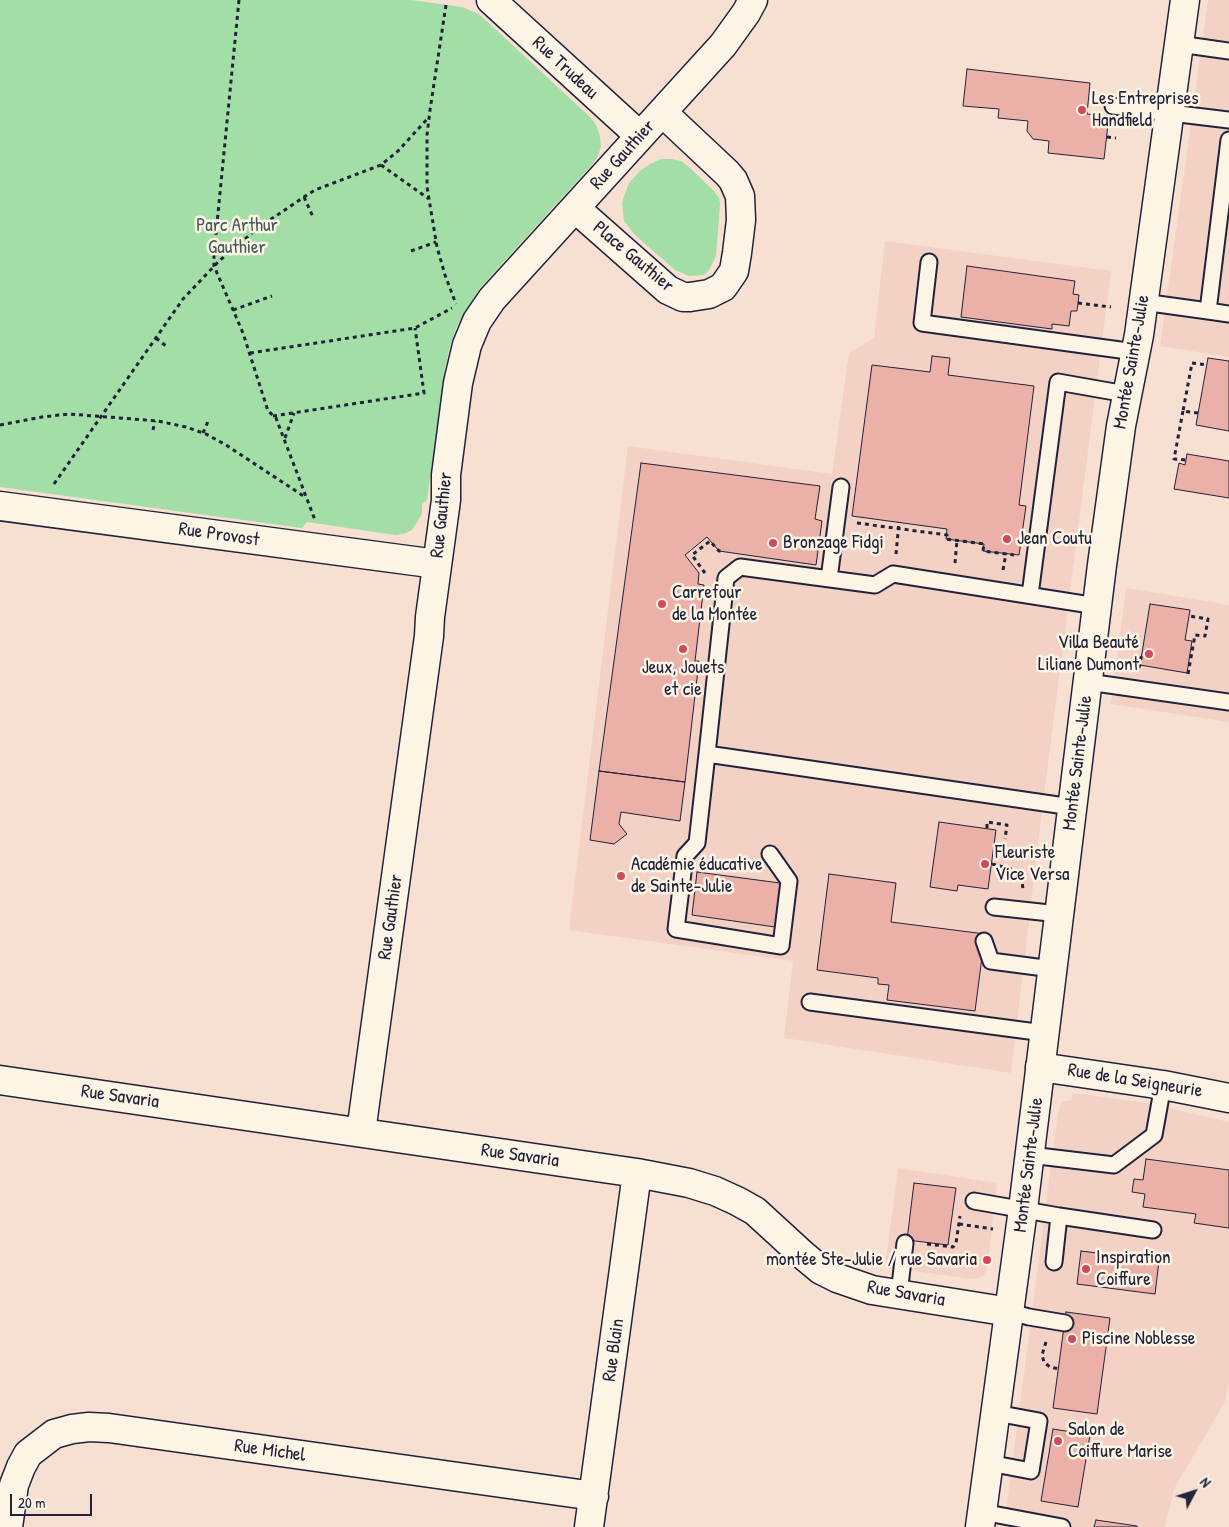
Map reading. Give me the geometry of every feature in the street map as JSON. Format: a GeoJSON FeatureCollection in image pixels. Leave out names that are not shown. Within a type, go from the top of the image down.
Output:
{"type":"FeatureCollection","features":[{"type":"Feature","properties":{"kind":"street","name":"Rue Trudeau"},"geometry":{"type":"LineString","coordinates":[[491,0],[640,136]]}},
{"type":"Feature","properties":{"kind":"street","name":"Rue Gauthier"},"geometry":{"type":"LineString","coordinates":[[360,1132],[428,646],[446,500],[446,475],[458,384],[461,365],[471,334],[492,298],[723,45],[753,0]]}},
{"type":"Feature","properties":{"kind":"street","name":"Montée Sainte-Julie"},"geometry":{"type":"LineString","coordinates":[[981,1519],[1030,1155],[1097,606],[1126,394],[1143,302],[1185,0]]}},
{"type":"Feature","properties":{"kind":"street","name":"Place Gauthier"},"geometry":{"type":"LineString","coordinates":[[574,208],[668,290],[690,298],[709,294],[723,287],[734,271],[741,220],[740,196],[727,173],[662,112]]}},
{"type":"Feature","properties":{"kind":"street","name":"Rue Provost"},"geometry":{"type":"LineString","coordinates":[[0,506],[437,564]]}},
{"type":"Feature","properties":{"kind":"street","name":"Rue de la Seigneurie"},"geometry":{"type":"LineString","coordinates":[[1040,1067],[1163,1085],[1229,1098]]}},
{"type":"Feature","properties":{"kind":"street","name":"Rue Savaria"},"geometry":{"type":"LineString","coordinates":[[0,1080],[637,1173],[689,1183],[737,1200],[755,1211],[821,1270],[854,1284],[899,1294],[1010,1312]]}},
{"type":"Feature","properties":{"kind":"street","name":"Rue Blain"},"geometry":{"type":"LineString","coordinates":[[589,1527],[637,1173]]}},
{"type":"Feature","properties":{"kind":"street","name":"Rue Michel"},"geometry":{"type":"LineString","coordinates":[[8,1527],[14,1485],[20,1466],[28,1454],[54,1434],[89,1426],[594,1496]]}},
{"type":"Feature","properties":{"kind":"lane"},"geometry":{"type":"LineString","coordinates":[[1179,44],[1229,51]]}},
{"type":"Feature","properties":{"kind":"lane"},"geometry":{"type":"LineString","coordinates":[[1113,106],[1229,120]]}},
{"type":"Feature","properties":{"kind":"lane"},"geometry":{"type":"LineString","coordinates":[[1208,311],[1229,140]]}},
{"type":"Feature","properties":{"kind":"lane"},"geometry":{"type":"LineString","coordinates":[[929,262],[922,323],[1135,352]]}},
{"type":"Feature","properties":{"kind":"lane"},"geometry":{"type":"LineString","coordinates":[[1143,302],[1229,314]]}},
{"type":"Feature","properties":{"kind":"lane"},"geometry":{"type":"LineString","coordinates":[[1030,595],[1058,382],[1126,394]]}},
{"type":"Feature","properties":{"kind":"lane"},"geometry":{"type":"LineString","coordinates":[[829,579],[841,487]]}},
{"type":"Feature","properties":{"kind":"lane"},"geometry":{"type":"LineString","coordinates":[[770,854],[789,881],[781,946],[676,929],[685,856],[697,843],[726,578],[740,566],[875,585],[893,574],[1097,606]]}},
{"type":"Feature","properties":{"kind":"lane"},"geometry":{"type":"LineString","coordinates":[[1088,682],[1229,702]]}},
{"type":"Feature","properties":{"kind":"lane"},"geometry":{"type":"LineString","coordinates":[[707,754],[1072,807]]}},
{"type":"Feature","properties":{"kind":"lane"},"geometry":{"type":"LineString","coordinates":[[994,907],[1059,914]]}},
{"type":"Feature","properties":{"kind":"lane"},"geometry":{"type":"LineString","coordinates":[[984,941],[991,961],[1052,969]]}},
{"type":"Feature","properties":{"kind":"lane"},"geometry":{"type":"LineString","coordinates":[[810,1002],[1044,1033]]}},
{"type":"Feature","properties":{"kind":"lane"},"geometry":{"type":"LineString","coordinates":[[1030,1155],[1114,1165],[1154,1135],[1163,1085]]}},
{"type":"Feature","properties":{"kind":"lane"},"geometry":{"type":"LineString","coordinates":[[974,1201],[1153,1230]]}},
{"type":"Feature","properties":{"kind":"lane"},"geometry":{"type":"LineString","coordinates":[[1054,1262],[1059,1216]]}},
{"type":"Feature","properties":{"kind":"lane"},"geometry":{"type":"LineString","coordinates":[[899,1294],[905,1243]]}},
{"type":"Feature","properties":{"kind":"lane"},"geometry":{"type":"LineString","coordinates":[[1010,1312],[1065,1323]]}},
{"type":"Feature","properties":{"kind":"lane"},"geometry":{"type":"LineString","coordinates":[[989,1463],[1031,1471],[1039,1421],[996,1413]]}},
{"type":"Feature","properties":{"kind":"lane"},"geometry":{"type":"LineString","coordinates":[[981,1519],[1062,1527]]}},
{"type":"Feature","properties":{"kind":"path"},"geometry":{"type":"LineString","coordinates":[[239,0],[214,266],[250,353],[268,411],[276,418],[285,439],[305,497],[312,508],[317,528]]}},
{"type":"Feature","properties":{"kind":"path"},"geometry":{"type":"LineString","coordinates":[[446,5],[427,135],[427,187],[436,242],[445,275],[460,310]]}},
{"type":"Feature","properties":{"kind":"path"},"geometry":{"type":"LineString","coordinates":[[45,512],[48,493],[182,299],[214,266],[258,228],[304,197],[339,180],[381,165],[398,151],[429,117]]}},
{"type":"Feature","properties":{"kind":"path"},"geometry":{"type":"LineString","coordinates":[[1107,137],[1116,138]]}},
{"type":"Feature","properties":{"kind":"path"},"geometry":{"type":"LineString","coordinates":[[381,165],[429,199]]}},
{"type":"Feature","properties":{"kind":"path"},"geometry":{"type":"LineString","coordinates":[[304,197],[313,217]]}},
{"type":"Feature","properties":{"kind":"path"},"geometry":{"type":"LineString","coordinates":[[411,251],[436,242]]}},
{"type":"Feature","properties":{"kind":"path"},"geometry":{"type":"LineString","coordinates":[[233,310],[272,296]]}},
{"type":"Feature","properties":{"kind":"path"},"geometry":{"type":"LineString","coordinates":[[1078,303],[1111,307]]}},
{"type":"Feature","properties":{"kind":"path"},"geometry":{"type":"LineString","coordinates":[[250,353],[414,328],[457,305]]}},
{"type":"Feature","properties":{"kind":"path"},"geometry":{"type":"LineString","coordinates":[[273,416],[424,393],[414,328]]}},
{"type":"Feature","properties":{"kind":"path"},"geometry":{"type":"LineString","coordinates":[[156,338],[166,346]]}},
{"type":"Feature","properties":{"kind":"path"},"geometry":{"type":"LineString","coordinates":[[1186,460],[1174,459],[1192,363],[1207,365]]}},
{"type":"Feature","properties":{"kind":"path"},"geometry":{"type":"LineString","coordinates":[[1183,411],[1198,412]]}},
{"type":"Feature","properties":{"kind":"path"},"geometry":{"type":"LineString","coordinates":[[285,439],[294,412]]}},
{"type":"Feature","properties":{"kind":"path"},"geometry":{"type":"LineString","coordinates":[[0,425],[69,414],[155,420],[186,427],[203,433],[226,445],[305,497]]}},
{"type":"Feature","properties":{"kind":"path"},"geometry":{"type":"LineString","coordinates":[[203,433],[209,419]]}},
{"type":"Feature","properties":{"kind":"path"},"geometry":{"type":"LineString","coordinates":[[153,430],[155,420]]}},
{"type":"Feature","properties":{"kind":"path"},"geometry":{"type":"LineString","coordinates":[[852,522],[946,535],[946,539],[984,544],[983,551],[1019,555]]}},
{"type":"Feature","properties":{"kind":"path"},"geometry":{"type":"LineString","coordinates":[[899,529],[900,522]]}},
{"type":"Feature","properties":{"kind":"path"},"geometry":{"type":"LineString","coordinates":[[1003,573],[1006,553]]}},
{"type":"Feature","properties":{"kind":"path"},"geometry":{"type":"LineString","coordinates":[[1178,673],[1188,675],[1195,635],[1205,636],[1208,618],[1189,616]]}},
{"type":"Feature","properties":{"kind":"path"},"geometry":{"type":"LineString","coordinates":[[1132,666],[1139,667],[1142,654]]}},
{"type":"Feature","properties":{"kind":"path"},"geometry":{"type":"LineString","coordinates":[[987,828],[987,822],[1007,825],[1005,839]]}},
{"type":"Feature","properties":{"kind":"path"},"geometry":{"type":"LineString","coordinates":[[992,864],[1012,869],[1016,872],[1022,879],[1023,892]]}},
{"type":"Feature","properties":{"kind":"path"},"geometry":{"type":"LineString","coordinates":[[923,1244],[953,1247],[956,1243],[960,1214]]}},
{"type":"Feature","properties":{"kind":"path"},"geometry":{"type":"LineString","coordinates":[[959,1224],[997,1230]]}},
{"type":"Feature","properties":{"kind":"path"},"geometry":{"type":"LineString","coordinates":[[1046,1342],[1042,1355],[1044,1362],[1050,1367],[1059,1370]]}},
{"type":"Feature","properties":{"kind":"shaded area"},"geometry":{"type":"Polygon","coordinates":[[[1208,0],[1229,0],[1229,357],[1160,346],[1208,0]]]}},
{"type":"Feature","properties":{"kind":"shaded area"},"geometry":{"type":"Polygon","coordinates":[[[885,241],[1111,271],[1041,819],[1011,1073],[784,1038],[793,961],[569,930],[628,446],[832,474],[849,353],[874,338],[885,241]]]}},
{"type":"Feature","properties":{"kind":"shaded area"},"geometry":{"type":"Polygon","coordinates":[[[1126,588],[1229,605],[1229,722],[1111,704],[1126,588]]]}},
{"type":"Feature","properties":{"kind":"shaded area"},"geometry":{"type":"Polygon","coordinates":[[[1073,1093],[1147,1103],[1229,1122],[1229,1383],[1225,1402],[1174,1489],[1165,1527],[1004,1527],[1058,1112],[1062,1102],[1071,1100],[1073,1093]]]}},
{"type":"Feature","properties":{"kind":"shaded area"},"geometry":{"type":"Polygon","coordinates":[[[898,1168],[997,1183],[987,1269],[984,1275],[972,1279],[885,1267],[898,1168]]]}},
{"type":"Feature","properties":{"kind":"green space","name":"Parc Arthur Gauthier"},"geometry":{"type":"Polygon","coordinates":[[[0,0],[411,0],[462,7],[479,14],[591,118],[597,127],[600,137],[601,147],[597,158],[479,289],[457,326],[445,369],[427,500],[422,504],[422,514],[412,530],[395,535],[307,522],[302,528],[0,487],[0,0]]]}},
{"type":"Feature","properties":{"kind":"green space"},"geometry":{"type":"Polygon","coordinates":[[[661,159],[681,161],[714,191],[719,198],[716,256],[709,270],[704,275],[689,276],[675,270],[635,235],[624,221],[622,202],[629,183],[640,171],[661,159]]]}},
{"type":"Feature","properties":{"kind":"building"},"geometry":{"type":"Polygon","coordinates":[[[967,69],[1090,83],[1087,114],[1109,116],[1104,159],[1048,153],[1049,141],[1033,139],[1027,131],[1028,121],[998,118],[999,109],[963,106],[967,69]]]}},
{"type":"Feature","properties":{"kind":"building"},"geometry":{"type":"Polygon","coordinates":[[[967,266],[1075,281],[1073,294],[1079,295],[1077,311],[1071,311],[1069,326],[1052,324],[1052,329],[961,317],[967,266]]]}},
{"type":"Feature","properties":{"kind":"building"},"geometry":{"type":"Polygon","coordinates":[[[932,356],[950,358],[948,375],[1034,386],[1019,505],[1026,506],[1019,555],[983,551],[984,544],[946,539],[947,529],[852,516],[872,365],[930,372],[932,356]]]}},
{"type":"Feature","properties":{"kind":"building"},"geometry":{"type":"Polygon","coordinates":[[[1208,358],[1229,361],[1229,431],[1196,425],[1208,358]]]}},
{"type":"Feature","properties":{"kind":"building"},"geometry":{"type":"Polygon","coordinates":[[[1187,454],[1229,461],[1229,498],[1174,489],[1179,463],[1185,465],[1187,454]]]}},
{"type":"Feature","properties":{"kind":"building","name":"Carrefour de la Montée"},"geometry":{"type":"Polygon","coordinates":[[[641,463],[820,486],[815,519],[822,521],[816,565],[719,551],[707,537],[685,555],[699,573],[698,584],[704,585],[695,661],[699,661],[685,782],[599,771],[641,463]]]}},
{"type":"Feature","properties":{"kind":"building"},"geometry":{"type":"Polygon","coordinates":[[[1150,604],[1190,610],[1185,640],[1192,641],[1187,673],[1140,665],[1150,604]]]}},
{"type":"Feature","properties":{"kind":"building"},"geometry":{"type":"Polygon","coordinates":[[[599,771],[685,782],[680,821],[621,812],[619,824],[627,834],[614,844],[590,840],[599,771]]]}},
{"type":"Feature","properties":{"kind":"building"},"geometry":{"type":"Polygon","coordinates":[[[939,822],[996,830],[988,889],[958,885],[957,891],[930,887],[939,822]]]}},
{"type":"Feature","properties":{"kind":"building"},"geometry":{"type":"Polygon","coordinates":[[[697,872],[780,883],[775,927],[692,915],[697,872]]]}},
{"type":"Feature","properties":{"kind":"building"},"geometry":{"type":"Polygon","coordinates":[[[829,874],[896,883],[891,922],[985,934],[975,1011],[887,1000],[889,985],[878,984],[878,978],[817,970],[829,874]]]}},
{"type":"Feature","properties":{"kind":"building"},"geometry":{"type":"Polygon","coordinates":[[[1146,1159],[1229,1170],[1229,1228],[1194,1223],[1196,1214],[1143,1207],[1145,1194],[1132,1192],[1134,1179],[1143,1180],[1146,1159]]]}},
{"type":"Feature","properties":{"kind":"building"},"geometry":{"type":"Polygon","coordinates":[[[914,1183],[956,1188],[948,1245],[907,1240],[914,1183]]]}},
{"type":"Feature","properties":{"kind":"building"},"geometry":{"type":"Polygon","coordinates":[[[1081,1251],[1159,1261],[1155,1294],[1077,1284],[1081,1251]]]}},
{"type":"Feature","properties":{"kind":"building"},"geometry":{"type":"Polygon","coordinates":[[[1066,1312],[1110,1318],[1097,1414],[1053,1408],[1066,1312]]]}},
{"type":"Feature","properties":{"kind":"building"},"geometry":{"type":"Polygon","coordinates":[[[1053,1429],[1090,1435],[1078,1507],[1041,1501],[1053,1429]]]}},
{"type":"Feature","properties":{"kind":"building"},"geometry":{"type":"Polygon","coordinates":[[[1096,1520],[1137,1526],[1137,1527],[1094,1527],[1096,1520]]]}},
{"type":"Feature","properties":{"kind":"place","name":"Les Entreprises Handfield"},"geometry":{"type":"Point","coordinates":[1082,110]}},
{"type":"Feature","properties":{"kind":"place","name":"Jean Coutu"},"geometry":{"type":"Point","coordinates":[1007,539]}},
{"type":"Feature","properties":{"kind":"place","name":"Bronzage Fidgi"},"geometry":{"type":"Point","coordinates":[773,543]}},
{"type":"Feature","properties":{"kind":"place","name":"Carrefour de la Montée"},"geometry":{"type":"Point","coordinates":[662,604]}},
{"type":"Feature","properties":{"kind":"place","name":"Jeux, Jouets et cie"},"geometry":{"type":"Point","coordinates":[683,649]}},
{"type":"Feature","properties":{"kind":"place","name":"Villa Beauté Liliane Dumont"},"geometry":{"type":"Point","coordinates":[1149,654]}},
{"type":"Feature","properties":{"kind":"place","name":"Fleuriste Vice Versa"},"geometry":{"type":"Point","coordinates":[985,864]}},
{"type":"Feature","properties":{"kind":"place","name":"Académie éducative de Sainte-Julie"},"geometry":{"type":"Point","coordinates":[621,876]}},
{"type":"Feature","properties":{"kind":"place","name":"montée Ste-Julie / rue Savaria"},"geometry":{"type":"Point","coordinates":[987,1260]}},
{"type":"Feature","properties":{"kind":"place","name":"Inspiration Coiffure"},"geometry":{"type":"Point","coordinates":[1086,1269]}},
{"type":"Feature","properties":{"kind":"place","name":"Piscine Noblesse"},"geometry":{"type":"Point","coordinates":[1072,1339]}},
{"type":"Feature","properties":{"kind":"place","name":"Salon de Coiffure Marise"},"geometry":{"type":"Point","coordinates":[1058,1441]}}]}
